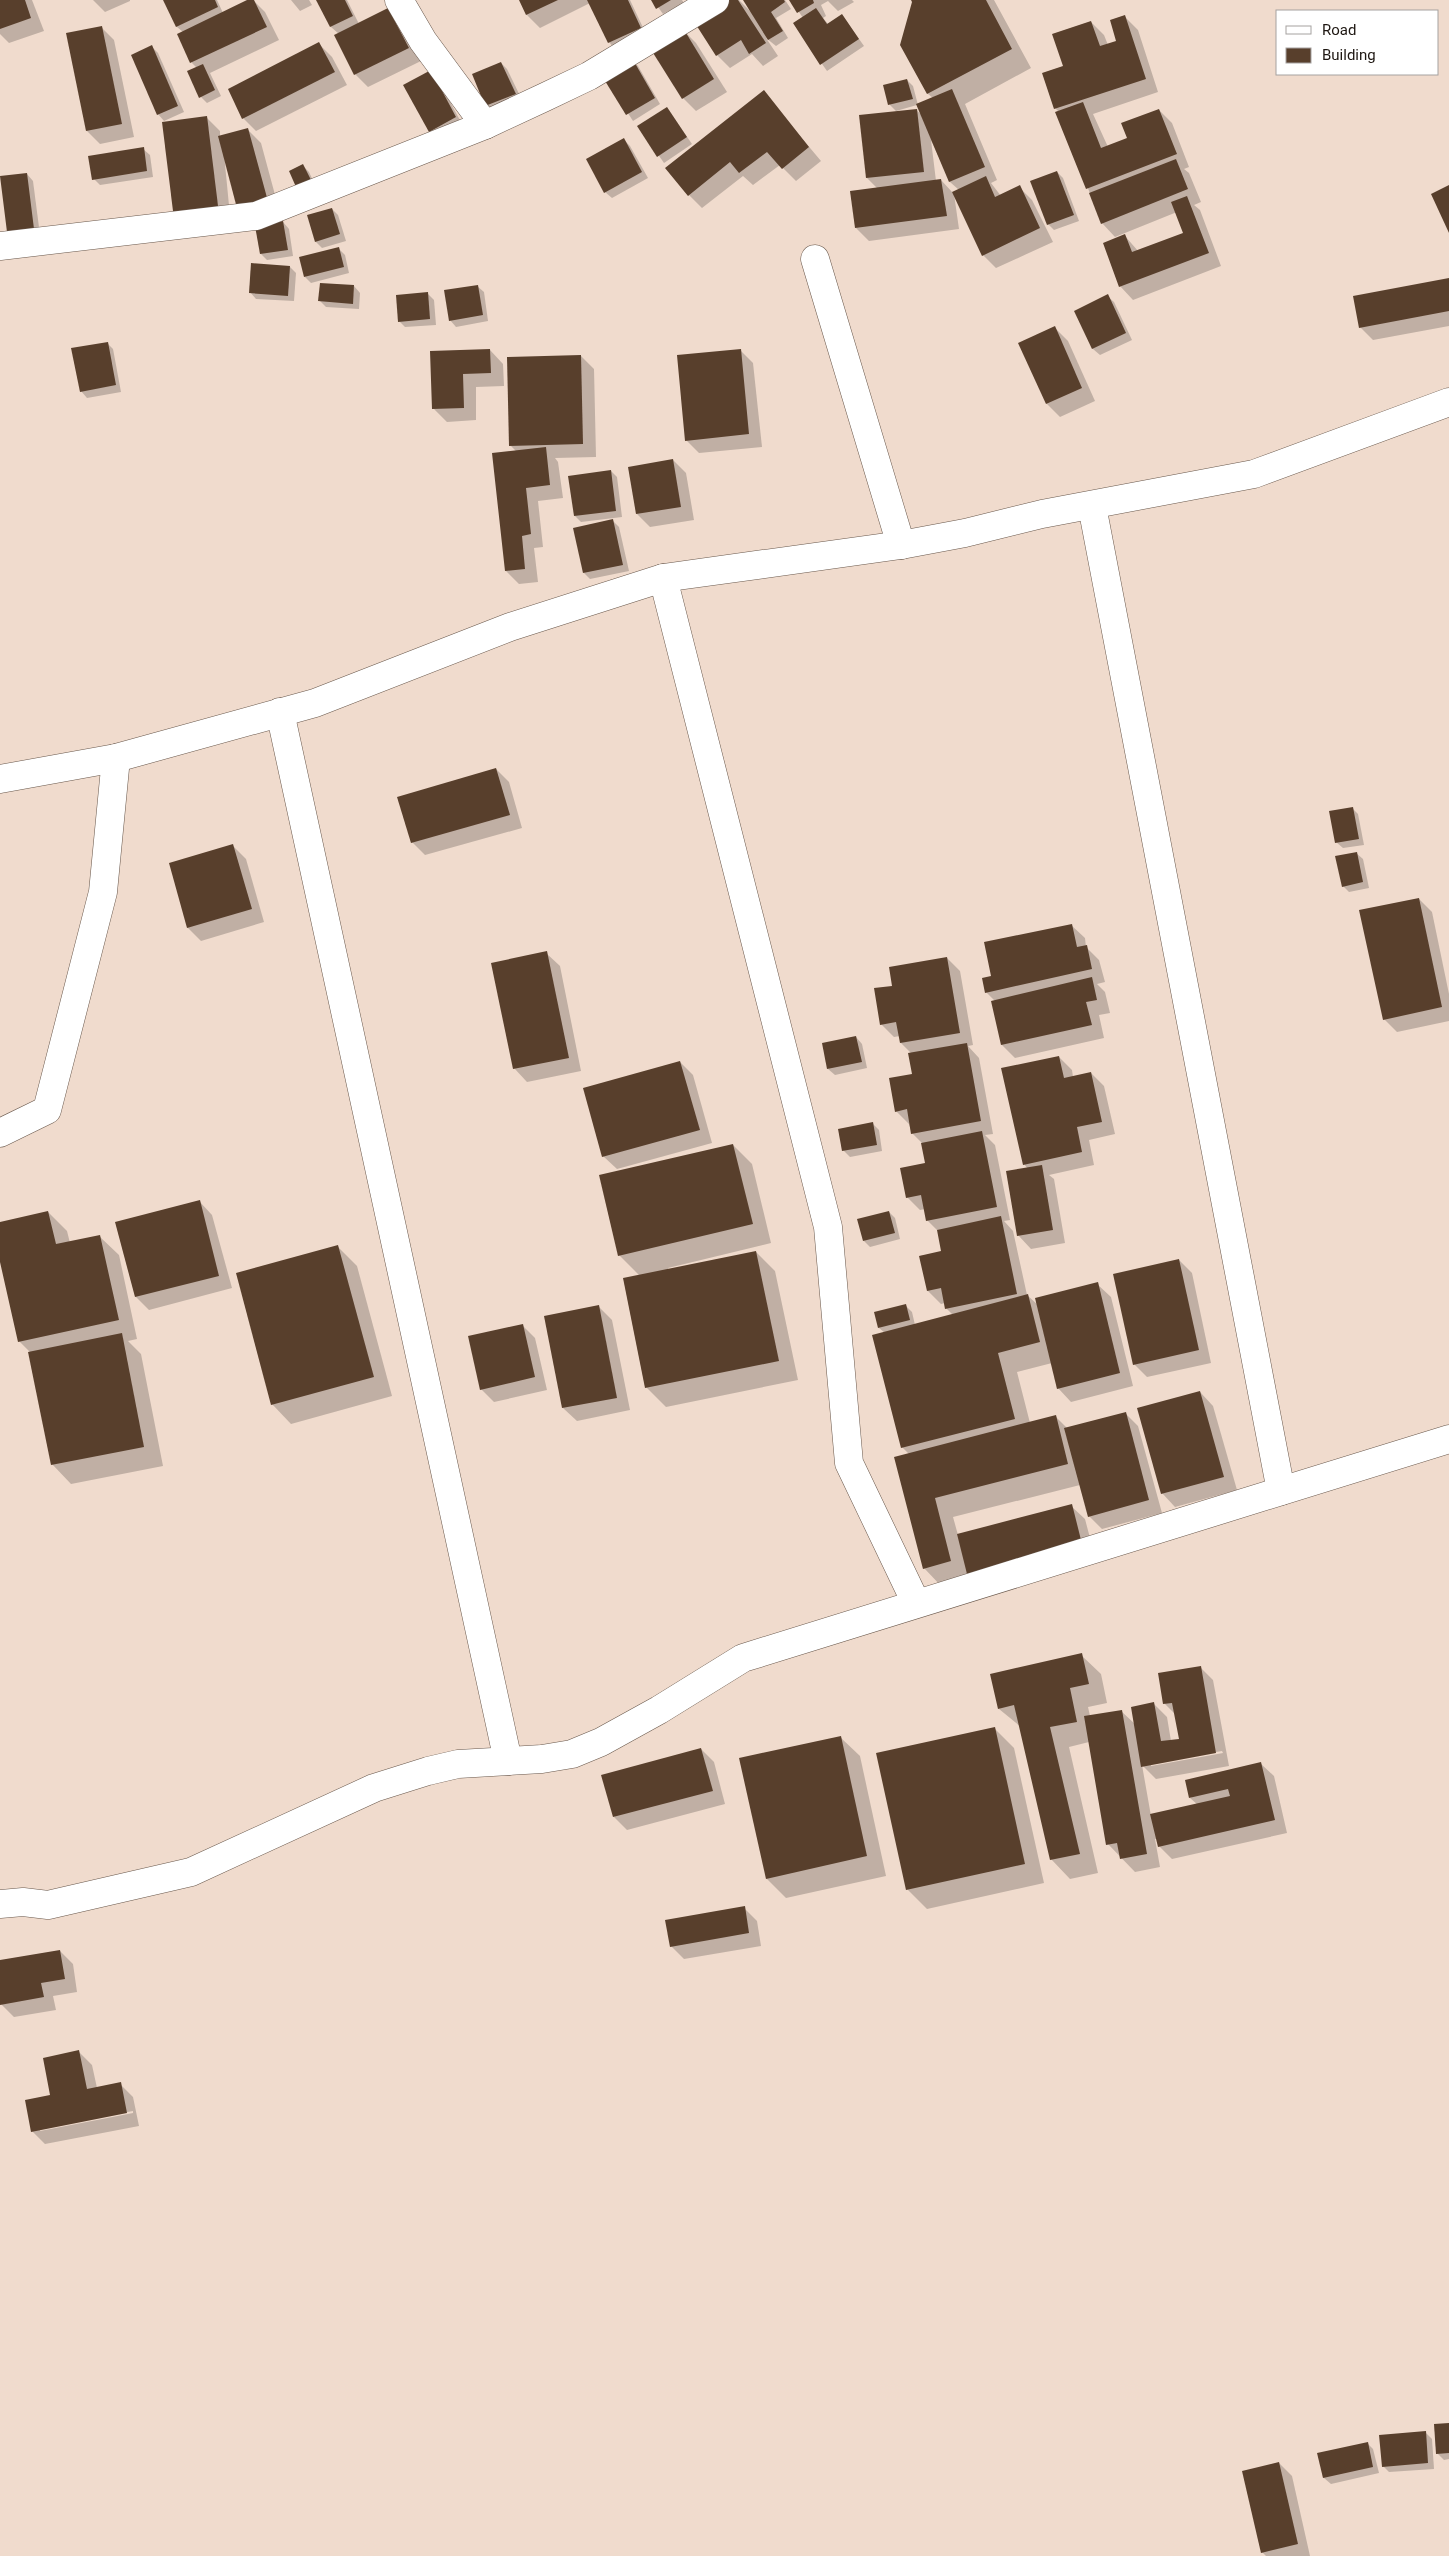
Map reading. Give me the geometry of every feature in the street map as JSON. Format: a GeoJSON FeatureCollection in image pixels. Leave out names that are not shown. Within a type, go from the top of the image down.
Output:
{"type":"FeatureCollection","features":[{"type":"Feature","properties":{"kind":"street"},"geometry":{"type":"LineString","coordinates":[[399,0],[422,41],[484,125]]}},
{"type":"Feature","properties":{"kind":"street"},"geometry":{"type":"LineString","coordinates":[[0,246],[256,216],[484,125],[589,76],[715,0]]}},
{"type":"Feature","properties":{"kind":"street"},"geometry":{"type":"LineString","coordinates":[[815,259],[901,545]]}},
{"type":"Feature","properties":{"kind":"street"},"geometry":{"type":"LineString","coordinates":[[0,778],[116,758],[314,703],[510,627],[663,578],[901,545],[1254,474],[1449,402]]}},
{"type":"Feature","properties":{"kind":"street"},"geometry":{"type":"LineString","coordinates":[[1092,506],[1281,1491]]}},
{"type":"Feature","properties":{"kind":"street"},"geometry":{"type":"LineString","coordinates":[[663,578],[828,1227],[849,1462],[916,1603]]}},
{"type":"Feature","properties":{"kind":"street"},"geometry":{"type":"LineString","coordinates":[[280,712],[508,1761]]}},
{"type":"Feature","properties":{"kind":"street"},"geometry":{"type":"LineString","coordinates":[[0,1133],[47,1110],[103,892],[116,758]]}},
{"type":"Feature","properties":{"kind":"street"},"geometry":{"type":"LineString","coordinates":[[0,1904],[23,1902],[48,1905],[191,1872],[374,1788],[428,1771],[458,1764],[572,1754],[601,1742],[659,1710],[742,1658],[1449,1439]]}},
{"type":"Feature","properties":{"kind":"building"},"geometry":{"type":"Polygon","coordinates":[[[0,0],[25,0],[31,18],[0,29],[0,0]]]}},
{"type":"Feature","properties":{"kind":"building"},"geometry":{"type":"Polygon","coordinates":[[[163,0],[215,0],[218,7],[176,27],[163,0]]]}},
{"type":"Feature","properties":{"kind":"building"},"geometry":{"type":"Polygon","coordinates":[[[247,0],[254,0],[267,27],[190,63],[177,34],[247,0]]]}},
{"type":"Feature","properties":{"kind":"building"},"geometry":{"type":"Polygon","coordinates":[[[316,0],[345,0],[353,16],[330,27],[316,0]]]}},
{"type":"Feature","properties":{"kind":"building"},"geometry":{"type":"Polygon","coordinates":[[[519,0],[558,0],[526,15],[519,0]]]}},
{"type":"Feature","properties":{"kind":"building"},"geometry":{"type":"Polygon","coordinates":[[[587,0],[628,0],[641,28],[608,43],[587,0]]]}},
{"type":"Feature","properties":{"kind":"building"},"geometry":{"type":"Polygon","coordinates":[[[651,0],[671,0],[656,9],[651,0]]]}},
{"type":"Feature","properties":{"kind":"building"},"geometry":{"type":"Polygon","coordinates":[[[723,0],[738,0],[766,43],[749,54],[741,40],[716,56],[693,20],[723,0]]]}},
{"type":"Feature","properties":{"kind":"building"},"geometry":{"type":"Polygon","coordinates":[[[743,0],[784,0],[785,2],[771,12],[783,31],[768,40],[743,0]]]}},
{"type":"Feature","properties":{"kind":"building"},"geometry":{"type":"Polygon","coordinates":[[[789,0],[813,0],[814,3],[797,13],[789,0]]]}},
{"type":"Feature","properties":{"kind":"building"},"geometry":{"type":"Polygon","coordinates":[[[911,0],[986,0],[1012,49],[927,94],[900,45],[911,0]]]}},
{"type":"Feature","properties":{"kind":"building"},"geometry":{"type":"Polygon","coordinates":[[[388,8],[409,48],[354,75],[334,35],[388,8]]]}},
{"type":"Feature","properties":{"kind":"building"},"geometry":{"type":"Polygon","coordinates":[[[816,8],[827,24],[842,14],[859,39],[820,65],[793,23],[816,8]]]}},
{"type":"Feature","properties":{"kind":"building"},"geometry":{"type":"Polygon","coordinates":[[[1125,15],[1146,79],[1054,109],[1042,73],[1063,66],[1052,34],[1091,21],[1100,46],[1116,41],[1110,20],[1125,15]]]}},
{"type":"Feature","properties":{"kind":"building"},"geometry":{"type":"Polygon","coordinates":[[[102,26],[122,124],[86,131],[66,33],[102,26]]]}},
{"type":"Feature","properties":{"kind":"building"},"geometry":{"type":"Polygon","coordinates":[[[683,28],[714,79],[682,99],[650,48],[683,28]]]}},
{"type":"Feature","properties":{"kind":"building"},"geometry":{"type":"Polygon","coordinates":[[[319,42],[335,72],[242,119],[228,89],[319,42]]]}},
{"type":"Feature","properties":{"kind":"building"},"geometry":{"type":"Polygon","coordinates":[[[152,45],[178,106],[157,115],[131,55],[152,45]]]}},
{"type":"Feature","properties":{"kind":"building"},"geometry":{"type":"Polygon","coordinates":[[[632,58],[655,98],[626,115],[602,76],[632,58]]]}},
{"type":"Feature","properties":{"kind":"building"},"geometry":{"type":"Polygon","coordinates":[[[501,62],[516,94],[485,106],[472,74],[501,62]]]}},
{"type":"Feature","properties":{"kind":"building"},"geometry":{"type":"Polygon","coordinates":[[[203,64],[215,90],[199,98],[187,71],[203,64]]]}},
{"type":"Feature","properties":{"kind":"building"},"geometry":{"type":"Polygon","coordinates":[[[431,70],[456,117],[429,132],[403,85],[431,70]]]}},
{"type":"Feature","properties":{"kind":"building"},"geometry":{"type":"Polygon","coordinates":[[[907,79],[913,99],[888,105],[883,85],[907,79]]]}},
{"type":"Feature","properties":{"kind":"building"},"geometry":{"type":"Polygon","coordinates":[[[952,89],[985,167],[949,182],[916,104],[952,89]]]}},
{"type":"Feature","properties":{"kind":"building"},"geometry":{"type":"Polygon","coordinates":[[[764,90],[809,147],[782,169],[767,152],[739,173],[730,162],[688,196],[665,168],[764,90]]]}},
{"type":"Feature","properties":{"kind":"building"},"geometry":{"type":"Polygon","coordinates":[[[1083,102],[1101,148],[1127,138],[1121,123],[1159,109],[1177,154],[1086,189],[1055,112],[1083,102]]]}},
{"type":"Feature","properties":{"kind":"building"},"geometry":{"type":"Polygon","coordinates":[[[667,107],[687,137],[657,157],[637,126],[667,107]]]}},
{"type":"Feature","properties":{"kind":"building"},"geometry":{"type":"Polygon","coordinates":[[[917,109],[924,172],[866,178],[859,115],[917,109]]]}},
{"type":"Feature","properties":{"kind":"building"},"geometry":{"type":"Polygon","coordinates":[[[207,116],[219,214],[174,219],[162,122],[207,116]]]}},
{"type":"Feature","properties":{"kind":"building"},"geometry":{"type":"Polygon","coordinates":[[[248,128],[269,205],[238,212],[218,136],[248,128]]]}},
{"type":"Feature","properties":{"kind":"building"},"geometry":{"type":"Polygon","coordinates":[[[624,138],[642,172],[604,193],[586,159],[624,138]]]}},
{"type":"Feature","properties":{"kind":"building"},"geometry":{"type":"Polygon","coordinates":[[[144,147],[147,171],[92,180],[88,156],[144,147]]]}},
{"type":"Feature","properties":{"kind":"building"},"geometry":{"type":"Polygon","coordinates":[[[1176,159],[1188,189],[1101,224],[1089,193],[1176,159]]]}},
{"type":"Feature","properties":{"kind":"building"},"geometry":{"type":"Polygon","coordinates":[[[303,164],[311,180],[296,187],[289,171],[303,164]]]}},
{"type":"Feature","properties":{"kind":"building"},"geometry":{"type":"Polygon","coordinates":[[[1057,171],[1074,215],[1047,225],[1030,181],[1057,171]]]}},
{"type":"Feature","properties":{"kind":"building"},"geometry":{"type":"Polygon","coordinates":[[[27,173],[34,229],[8,240],[0,176],[27,173]]]}},
{"type":"Feature","properties":{"kind":"building"},"geometry":{"type":"Polygon","coordinates":[[[986,176],[995,197],[1020,185],[1040,228],[982,256],[952,192],[986,176]]]}},
{"type":"Feature","properties":{"kind":"building"},"geometry":{"type":"Polygon","coordinates":[[[941,179],[947,216],[855,228],[850,191],[941,179]]]}},
{"type":"Feature","properties":{"kind":"building"},"geometry":{"type":"Polygon","coordinates":[[[1449,185],[1449,233],[1431,194],[1449,185]]]}},
{"type":"Feature","properties":{"kind":"building"},"geometry":{"type":"Polygon","coordinates":[[[1187,196],[1209,253],[1119,287],[1103,243],[1125,234],[1132,252],[1183,233],[1171,202],[1187,196]]]}},
{"type":"Feature","properties":{"kind":"building"},"geometry":{"type":"Polygon","coordinates":[[[332,208],[340,234],[315,242],[307,215],[332,208]]]}},
{"type":"Feature","properties":{"kind":"building"},"geometry":{"type":"Polygon","coordinates":[[[283,221],[288,250],[260,254],[255,226],[283,221]]]}},
{"type":"Feature","properties":{"kind":"building"},"geometry":{"type":"Polygon","coordinates":[[[339,247],[344,267],[304,277],[299,257],[339,247]]]}},
{"type":"Feature","properties":{"kind":"building"},"geometry":{"type":"Polygon","coordinates":[[[251,263],[290,266],[288,296],[249,293],[251,263]]]}},
{"type":"Feature","properties":{"kind":"building"},"geometry":{"type":"Polygon","coordinates":[[[1449,278],[1449,311],[1359,328],[1353,296],[1449,278]]]}},
{"type":"Feature","properties":{"kind":"building"},"geometry":{"type":"Polygon","coordinates":[[[320,283],[354,285],[353,304],[318,301],[320,283]]]}},
{"type":"Feature","properties":{"kind":"building"},"geometry":{"type":"Polygon","coordinates":[[[478,285],[483,315],[449,321],[444,290],[478,285]]]}},
{"type":"Feature","properties":{"kind":"building"},"geometry":{"type":"Polygon","coordinates":[[[428,292],[430,319],[398,322],[396,295],[428,292]]]}},
{"type":"Feature","properties":{"kind":"building"},"geometry":{"type":"Polygon","coordinates":[[[1108,294],[1126,333],[1092,349],[1074,311],[1108,294]]]}},
{"type":"Feature","properties":{"kind":"building"},"geometry":{"type":"Polygon","coordinates":[[[1055,326],[1082,388],[1046,404],[1018,343],[1055,326]]]}},
{"type":"Feature","properties":{"kind":"building"},"geometry":{"type":"Polygon","coordinates":[[[108,342],[116,385],[80,392],[71,348],[108,342]]]}},
{"type":"Feature","properties":{"kind":"building"},"geometry":{"type":"Polygon","coordinates":[[[490,349],[491,373],[463,374],[464,408],[432,409],[430,351],[490,349]]]}},
{"type":"Feature","properties":{"kind":"building"},"geometry":{"type":"Polygon","coordinates":[[[741,349],[749,434],[685,441],[677,355],[741,349]]]}},
{"type":"Feature","properties":{"kind":"building"},"geometry":{"type":"Polygon","coordinates":[[[581,355],[583,444],[509,446],[507,357],[581,355]]]}},
{"type":"Feature","properties":{"kind":"building"},"geometry":{"type":"Polygon","coordinates":[[[546,447],[550,485],[526,488],[531,534],[522,536],[525,569],[505,571],[492,453],[546,447]]]}},
{"type":"Feature","properties":{"kind":"building"},"geometry":{"type":"Polygon","coordinates":[[[673,459],[681,507],[636,514],[628,467],[673,459]]]}},
{"type":"Feature","properties":{"kind":"building"},"geometry":{"type":"Polygon","coordinates":[[[611,470],[616,511],[574,516],[568,476],[611,470]]]}},
{"type":"Feature","properties":{"kind":"building"},"geometry":{"type":"Polygon","coordinates":[[[613,519],[623,565],[583,573],[573,528],[613,519]]]}},
{"type":"Feature","properties":{"kind":"building"},"geometry":{"type":"Polygon","coordinates":[[[496,768],[510,815],[411,843],[397,797],[496,768]]]}},
{"type":"Feature","properties":{"kind":"building"},"geometry":{"type":"Polygon","coordinates":[[[1353,807],[1359,839],[1335,843],[1329,811],[1353,807]]]}},
{"type":"Feature","properties":{"kind":"building"},"geometry":{"type":"Polygon","coordinates":[[[233,844],[252,909],[187,928],[169,863],[233,844]]]}},
{"type":"Feature","properties":{"kind":"building"},"geometry":{"type":"Polygon","coordinates":[[[1357,852],[1363,882],[1342,887],[1335,856],[1357,852]]]}},
{"type":"Feature","properties":{"kind":"building"},"geometry":{"type":"Polygon","coordinates":[[[1419,898],[1442,1007],[1383,1020],[1359,910],[1419,898]]]}},
{"type":"Feature","properties":{"kind":"building"},"geometry":{"type":"Polygon","coordinates":[[[1072,924],[1077,947],[1087,945],[1092,969],[985,993],[982,978],[991,976],[984,942],[1072,924]]]}},
{"type":"Feature","properties":{"kind":"building"},"geometry":{"type":"Polygon","coordinates":[[[547,951],[569,1058],[513,1069],[491,963],[547,951]]]}},
{"type":"Feature","properties":{"kind":"building"},"geometry":{"type":"Polygon","coordinates":[[[947,957],[960,1033],[900,1043],[896,1022],[880,1025],[874,988],[892,986],[889,967],[947,957]]]}},
{"type":"Feature","properties":{"kind":"building"},"geometry":{"type":"Polygon","coordinates":[[[1092,977],[1097,1000],[1086,1002],[1092,1025],[1001,1045],[991,1001],[1092,977]]]}},
{"type":"Feature","properties":{"kind":"building"},"geometry":{"type":"Polygon","coordinates":[[[856,1036],[862,1062],[827,1069],[822,1043],[856,1036]]]}},
{"type":"Feature","properties":{"kind":"building"},"geometry":{"type":"Polygon","coordinates":[[[967,1043],[981,1121],[911,1134],[907,1109],[895,1112],[889,1078],[912,1074],[908,1053],[967,1043]]]}},
{"type":"Feature","properties":{"kind":"building"},"geometry":{"type":"Polygon","coordinates":[[[1059,1056],[1064,1078],[1091,1072],[1102,1122],[1077,1127],[1082,1152],[1023,1165],[1001,1068],[1059,1056]]]}},
{"type":"Feature","properties":{"kind":"building"},"geometry":{"type":"Polygon","coordinates":[[[680,1061],[700,1130],[602,1157],[583,1088],[680,1061]]]}},
{"type":"Feature","properties":{"kind":"building"},"geometry":{"type":"Polygon","coordinates":[[[873,1122],[877,1145],[842,1151],[838,1129],[873,1122]]]}},
{"type":"Feature","properties":{"kind":"building"},"geometry":{"type":"Polygon","coordinates":[[[982,1131],[997,1207],[926,1221],[921,1195],[906,1198],[900,1168],[925,1163],[921,1143],[982,1131]]]}},
{"type":"Feature","properties":{"kind":"building"},"geometry":{"type":"Polygon","coordinates":[[[733,1144],[753,1224],[618,1256],[599,1175],[733,1144]]]}},
{"type":"Feature","properties":{"kind":"building"},"geometry":{"type":"Polygon","coordinates":[[[1042,1165],[1053,1230],[1017,1236],[1006,1171],[1042,1165]]]}},
{"type":"Feature","properties":{"kind":"building"},"geometry":{"type":"Polygon","coordinates":[[[200,1200],[219,1276],[135,1297],[115,1222],[200,1200]]]}},
{"type":"Feature","properties":{"kind":"building"},"geometry":{"type":"Polygon","coordinates":[[[48,1211],[56,1244],[100,1235],[119,1320],[18,1342],[0,1262],[0,1222],[48,1211]]]}},
{"type":"Feature","properties":{"kind":"building"},"geometry":{"type":"Polygon","coordinates":[[[889,1211],[895,1233],[863,1241],[857,1219],[889,1211]]]}},
{"type":"Feature","properties":{"kind":"building"},"geometry":{"type":"Polygon","coordinates":[[[1001,1216],[1017,1294],[945,1309],[941,1288],[927,1291],[919,1256],[941,1251],[937,1230],[1001,1216]]]}},
{"type":"Feature","properties":{"kind":"building"},"geometry":{"type":"Polygon","coordinates":[[[338,1245],[374,1377],[271,1405],[236,1273],[338,1245]]]}},
{"type":"Feature","properties":{"kind":"building"},"geometry":{"type":"Polygon","coordinates":[[[756,1251],[779,1361],[645,1388],[623,1278],[756,1251]]]}},
{"type":"Feature","properties":{"kind":"building"},"geometry":{"type":"Polygon","coordinates":[[[1179,1259],[1199,1350],[1133,1365],[1113,1274],[1179,1259]]]}},
{"type":"Feature","properties":{"kind":"building"},"geometry":{"type":"Polygon","coordinates":[[[1098,1282],[1120,1373],[1057,1389],[1035,1298],[1098,1282]]]}},
{"type":"Feature","properties":{"kind":"building"},"geometry":{"type":"Polygon","coordinates":[[[1028,1294],[1040,1342],[998,1353],[1015,1419],[901,1448],[872,1335],[1028,1294]]]}},
{"type":"Feature","properties":{"kind":"building"},"geometry":{"type":"Polygon","coordinates":[[[906,1304],[910,1320],[878,1328],[874,1312],[906,1304]]]}},
{"type":"Feature","properties":{"kind":"building"},"geometry":{"type":"Polygon","coordinates":[[[599,1305],[617,1398],[562,1408],[544,1316],[599,1305]]]}},
{"type":"Feature","properties":{"kind":"building"},"geometry":{"type":"Polygon","coordinates":[[[523,1324],[535,1377],[480,1390],[468,1336],[523,1324]]]}},
{"type":"Feature","properties":{"kind":"building"},"geometry":{"type":"Polygon","coordinates":[[[122,1333],[144,1447],[51,1465],[28,1352],[122,1333]]]}},
{"type":"Feature","properties":{"kind":"building"},"geometry":{"type":"Polygon","coordinates":[[[1200,1391],[1224,1477],[1161,1494],[1137,1408],[1200,1391]]]}},
{"type":"Feature","properties":{"kind":"building"},"geometry":{"type":"Polygon","coordinates":[[[1126,1412],[1149,1500],[1088,1517],[1064,1428],[1126,1412]]]}},
{"type":"Feature","properties":{"kind":"building"},"geometry":{"type":"Polygon","coordinates":[[[1056,1415],[1068,1464],[935,1498],[951,1561],[923,1569],[894,1457],[1056,1415]]]}},
{"type":"Feature","properties":{"kind":"building"},"geometry":{"type":"Polygon","coordinates":[[[1072,1504],[1082,1544],[967,1574],[957,1534],[1072,1504]]]}},
{"type":"Feature","properties":{"kind":"building"},"geometry":{"type":"Polygon","coordinates":[[[1082,1653],[1089,1684],[1070,1688],[1077,1722],[1050,1727],[1080,1854],[1050,1860],[1014,1705],[998,1709],[990,1674],[1082,1653]]]}},
{"type":"Feature","properties":{"kind":"building"},"geometry":{"type":"Polygon","coordinates":[[[1201,1666],[1216,1753],[1141,1767],[1131,1707],[1154,1702],[1161,1741],[1179,1739],[1172,1703],[1163,1704],[1158,1673],[1201,1666]]]}},
{"type":"Feature","properties":{"kind":"building"},"geometry":{"type":"Polygon","coordinates":[[[1122,1710],[1147,1854],[1120,1859],[1117,1843],[1106,1845],[1084,1716],[1122,1710]]]}},
{"type":"Feature","properties":{"kind":"building"},"geometry":{"type":"Polygon","coordinates":[[[995,1727],[1025,1864],[906,1890],[876,1753],[995,1727]]]}},
{"type":"Feature","properties":{"kind":"building"},"geometry":{"type":"Polygon","coordinates":[[[841,1736],[867,1856],[766,1879],[739,1758],[841,1736]]]}},
{"type":"Feature","properties":{"kind":"building"},"geometry":{"type":"Polygon","coordinates":[[[701,1748],[713,1791],[613,1817],[601,1775],[701,1748]]]}},
{"type":"Feature","properties":{"kind":"building"},"geometry":{"type":"Polygon","coordinates":[[[1261,1762],[1275,1820],[1158,1847],[1150,1814],[1230,1796],[1228,1789],[1189,1798],[1185,1780],[1261,1762]]]}},
{"type":"Feature","properties":{"kind":"building"},"geometry":{"type":"Polygon","coordinates":[[[745,1906],[749,1933],[670,1947],[665,1920],[745,1906]]]}},
{"type":"Feature","properties":{"kind":"building"},"geometry":{"type":"Polygon","coordinates":[[[60,1950],[65,1979],[41,1983],[44,1997],[0,2005],[0,1960],[60,1950]]]}},
{"type":"Feature","properties":{"kind":"building"},"geometry":{"type":"Polygon","coordinates":[[[79,2050],[87,2089],[121,2082],[127,2113],[31,2132],[25,2100],[50,2095],[43,2058],[79,2050]]]}},
{"type":"Feature","properties":{"kind":"building"},"geometry":{"type":"Polygon","coordinates":[[[1449,2423],[1449,2453],[1436,2454],[1434,2424],[1449,2423]]]}},
{"type":"Feature","properties":{"kind":"building"},"geometry":{"type":"Polygon","coordinates":[[[1426,2431],[1428,2463],[1382,2467],[1379,2435],[1426,2431]]]}},
{"type":"Feature","properties":{"kind":"building"},"geometry":{"type":"Polygon","coordinates":[[[1368,2442],[1373,2467],[1323,2478],[1317,2453],[1368,2442]]]}},
{"type":"Feature","properties":{"kind":"building"},"geometry":{"type":"Polygon","coordinates":[[[1279,2462],[1298,2544],[1261,2553],[1242,2471],[1279,2462]]]}}]}
